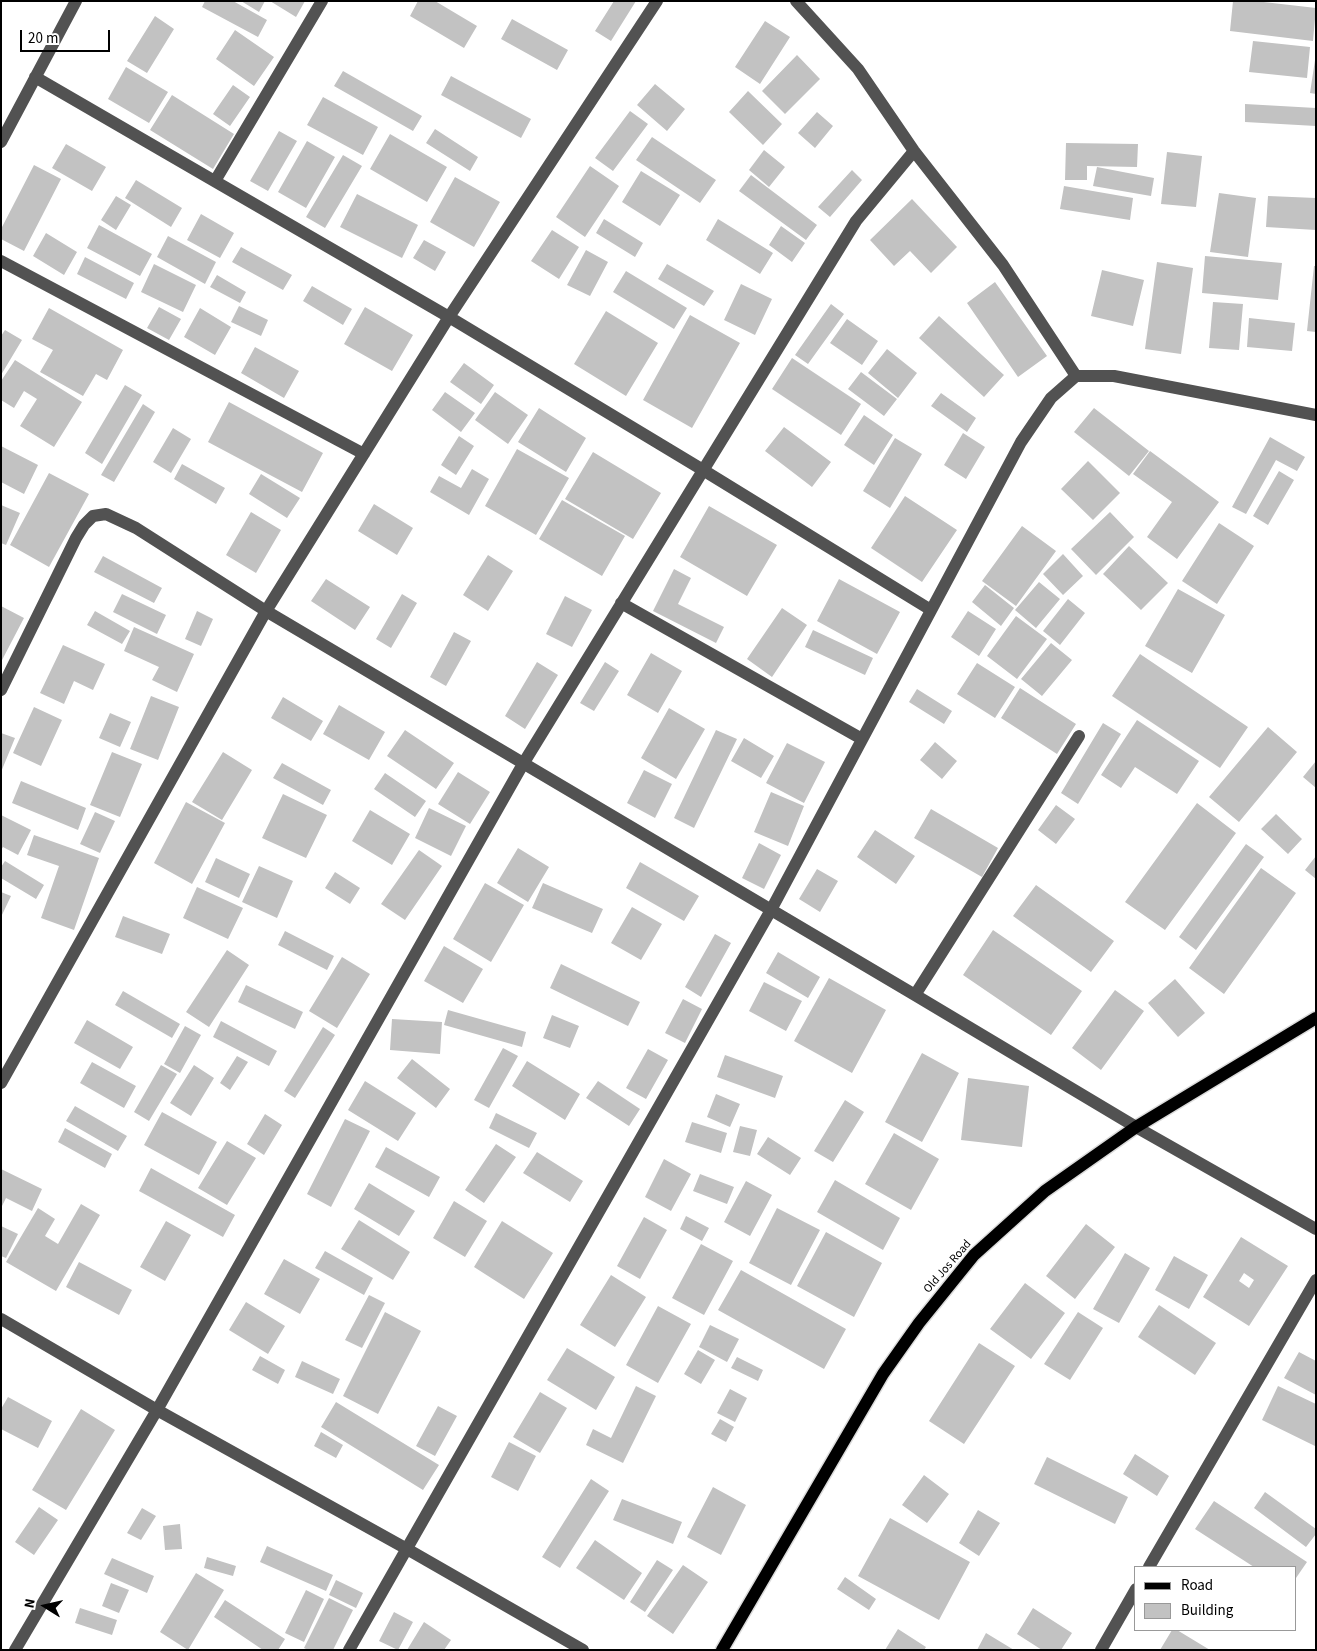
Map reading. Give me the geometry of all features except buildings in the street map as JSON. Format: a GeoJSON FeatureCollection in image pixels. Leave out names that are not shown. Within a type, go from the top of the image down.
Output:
{"type":"FeatureCollection","features":[{"type":"Feature","properties":{"kind":"main road","name":"Old Jos Road"},"geometry":{"type":"LineString","coordinates":[[722,1650],[883,1374],[920,1323],[974,1255],[1038,1198],[1136,1127],[1316,1018]]}},
{"type":"Feature","properties":{"kind":"street"},"geometry":{"type":"LineString","coordinates":[[1,142],[76,1]]}},
{"type":"Feature","properties":{"kind":"street"},"geometry":{"type":"LineString","coordinates":[[215,181],[322,1]]}},
{"type":"Feature","properties":{"kind":"street"},"geometry":{"type":"LineString","coordinates":[[1,1083],[266,611],[449,317],[657,1]]}},
{"type":"Feature","properties":{"kind":"street"},"geometry":{"type":"LineString","coordinates":[[796,1],[858,68],[914,151],[1003,265],[1076,376]]}},
{"type":"Feature","properties":{"kind":"street"},"geometry":{"type":"LineString","coordinates":[[35,77],[449,317],[931,610]]}},
{"type":"Feature","properties":{"kind":"street"},"geometry":{"type":"LineString","coordinates":[[15,1650],[157,1410],[523,764],[856,221],[914,151]]}},
{"type":"Feature","properties":{"kind":"street"},"geometry":{"type":"LineString","coordinates":[[1,261],[364,454]]}},
{"type":"Feature","properties":{"kind":"street"},"geometry":{"type":"LineString","coordinates":[[349,1650],[771,910],[1021,442],[1051,398],[1076,376],[1114,376],[1316,415]]}},
{"type":"Feature","properties":{"kind":"street"},"geometry":{"type":"LineString","coordinates":[[1,690],[84,525],[93,516],[106,514],[122,520],[266,611],[523,764],[1136,1127],[1316,1229]]}},
{"type":"Feature","properties":{"kind":"street"},"geometry":{"type":"LineString","coordinates":[[621,604],[862,739]]}},
{"type":"Feature","properties":{"kind":"street"},"geometry":{"type":"LineString","coordinates":[[916,995],[1079,736]]}},
{"type":"Feature","properties":{"kind":"street"},"geometry":{"type":"LineString","coordinates":[[1150,1566],[1316,1280]]}},
{"type":"Feature","properties":{"kind":"street"},"geometry":{"type":"LineString","coordinates":[[1,1319],[157,1410],[584,1650]]}},
{"type":"Feature","properties":{"kind":"street"},"geometry":{"type":"LineString","coordinates":[[1101,1650],[1134,1592]]}}]}
